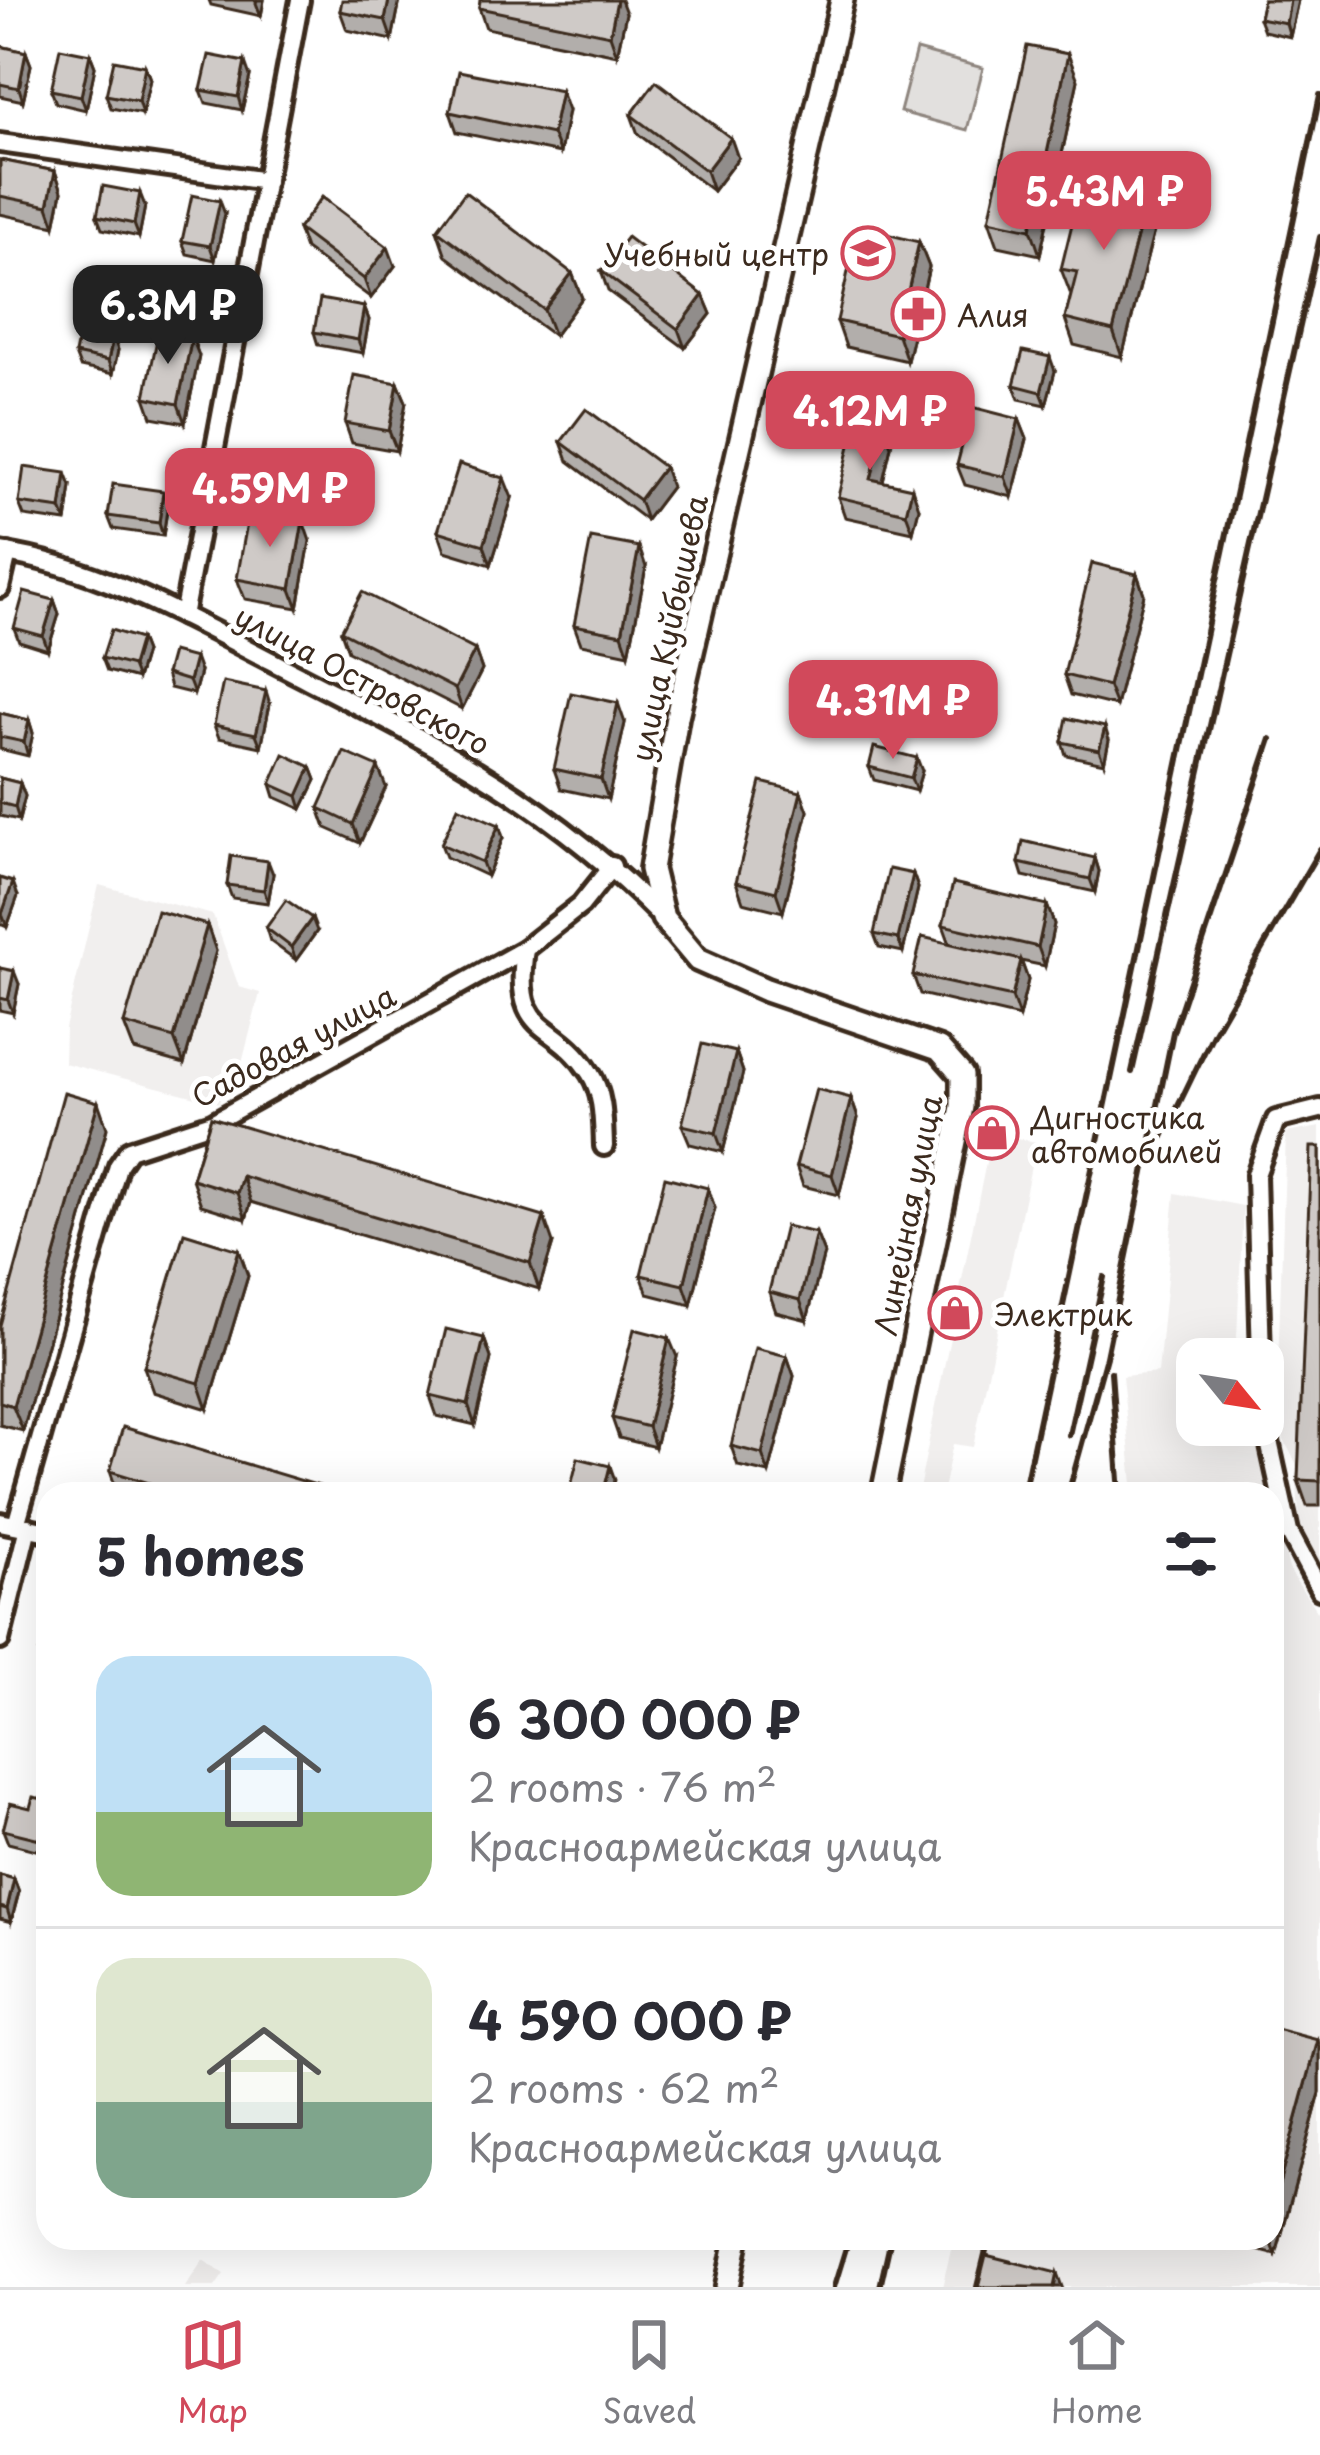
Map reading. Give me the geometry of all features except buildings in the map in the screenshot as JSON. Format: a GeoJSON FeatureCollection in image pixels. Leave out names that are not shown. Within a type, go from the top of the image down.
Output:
{"type":"FeatureCollection","features":[{"type":"Feature","properties":{"kind":"street"},"geometry":{"type":"LineString","coordinates":[[183,616],[300,0]]}},
{"type":"Feature","properties":{"kind":"street","name":"улица Куйбышева"},"geometry":{"type":"LineString","coordinates":[[664,918],[651,869],[677,717],[842,0]]}},
{"type":"Feature","properties":{"kind":"street"},"geometry":{"type":"LineString","coordinates":[[0,143],[266,181]]}},
{"type":"Feature","properties":{"kind":"street"},"geometry":{"type":"LineString","coordinates":[[0,588],[4,552]]}},
{"type":"Feature","properties":{"kind":"street","name":"улица Островского"},"geometry":{"type":"LineString","coordinates":[[4,552],[126,589],[497,780],[612,866],[664,918]]}},
{"type":"Feature","properties":{"kind":"street","name":"Садовая улица"},"geometry":{"type":"LineString","coordinates":[[0,1640],[14,1525],[118,1166],[129,1150],[212,1123],[526,949],[581,904],[612,866]]}},
{"type":"Feature","properties":{"kind":"street","name":"Линейная улица"},"geometry":{"type":"LineString","coordinates":[[664,918],[698,960],[766,990],[939,1049],[962,1076],[962,1106],[885,1482]]}},
{"type":"Feature","properties":{"kind":"street"},"geometry":{"type":"LineString","coordinates":[[526,949],[520,985],[527,1011],[589,1070],[601,1099],[604,1146]]}},
{"type":"Feature","properties":{"kind":"street"},"geometry":{"type":"LineString","coordinates":[[1260,1338],[1256,1175],[1276,1120],[1320,1109]]}},
{"type":"Feature","properties":{"kind":"street"},"geometry":{"type":"LineString","coordinates":[[1270,1446],[1278,1482]]}},
{"type":"Feature","properties":{"kind":"street"},"geometry":{"type":"LineString","coordinates":[[1284,1509],[1289,1532],[1320,1589]]}},
{"type":"Feature","properties":{"kind":"street"},"geometry":{"type":"LineString","coordinates":[[727,2287],[735,2250]]}},
{"type":"Feature","properties":{"kind":"shaded area"},"geometry":{"type":"Polygon","coordinates":[[[916,50],[983,68],[967,130],[900,112],[916,50]]]}},
{"type":"Feature","properties":{"kind":"shaded area"},"geometry":{"type":"Polygon","coordinates":[[[99,885],[213,915],[239,987],[260,993],[238,1079],[225,1077],[219,1103],[64,1063],[65,1028],[99,885]]]}},
{"type":"Feature","properties":{"kind":"shaded area"},"geometry":{"type":"Polygon","coordinates":[[[1320,1127],[1320,1570],[1301,1556],[1296,1463],[1284,1440],[1284,1338],[1279,1338],[1286,1133],[1320,1127]]]}},
{"type":"Feature","properties":{"kind":"shaded area"},"geometry":{"type":"Polygon","coordinates":[[[992,1133],[1036,1142],[973,1447],[953,1444],[945,1482],[920,1482],[992,1133]]]}},
{"type":"Feature","properties":{"kind":"shaded area"},"geometry":{"type":"Polygon","coordinates":[[[1175,1193],[1243,1206],[1237,1338],[1176,1338],[1176,1446],[1257,1446],[1266,1482],[1133,1482],[1122,1376],[1158,1373],[1175,1193]]]}},
{"type":"Feature","properties":{"kind":"shaded area"},"geometry":{"type":"Polygon","coordinates":[[[1284,1550],[1290,1572],[1320,1616],[1320,2287],[942,2287],[951,2250],[1284,2250],[1284,1550]]]}},
{"type":"Feature","properties":{"kind":"shaded area"},"geometry":{"type":"Polygon","coordinates":[[[203,2260],[224,2274],[215,2287],[185,2287],[203,2260]]]}},
{"type":"Feature","properties":{"kind":"railway"},"geometry":{"type":"LineString","coordinates":[[1026,1482],[1320,95]]}},
{"type":"Feature","properties":{"kind":"railway"},"geometry":{"type":"LineString","coordinates":[[1132,1072],[1320,237]]}},
{"type":"Feature","properties":{"kind":"railway"},"geometry":{"type":"LineString","coordinates":[[1071,1482],[1106,1357],[1173,1032],[1271,739]]}},
{"type":"Feature","properties":{"kind":"railway"},"geometry":{"type":"LineString","coordinates":[[1162,1139],[1214,1032],[1320,849]]}},
{"type":"Feature","properties":{"kind":"railway"},"geometry":{"type":"LineString","coordinates":[[1069,1435],[1104,1277]]}},
{"type":"Feature","properties":{"kind":"railway"},"geometry":{"type":"LineString","coordinates":[[1111,1372],[1119,1482]]}},
{"type":"Feature","properties":{"kind":"railway"},"geometry":{"type":"LineString","coordinates":[[834,2287],[845,2250]]}},
{"type":"Feature","properties":{"kind":"railway"},"geometry":{"type":"LineString","coordinates":[[880,2287],[888,2250]]}},
{"type":"Feature","properties":{"kind":"railway"},"geometry":{"type":"LineString","coordinates":[[977,2287],[986,2250]]}},
{"type":"Feature","properties":{"kind":"place","name":"Учебный центр"},"geometry":{"type":"Point","coordinates":[868,253]}},
{"type":"Feature","properties":{"kind":"place","name":"Алия"},"geometry":{"type":"Point","coordinates":[918,314]}},
{"type":"Feature","properties":{"kind":"place","name":"Дигностика автомобилей"},"geometry":{"type":"Point","coordinates":[992,1133]}},
{"type":"Feature","properties":{"kind":"place","name":"Электрик"},"geometry":{"type":"Point","coordinates":[955,1313]}}]}
